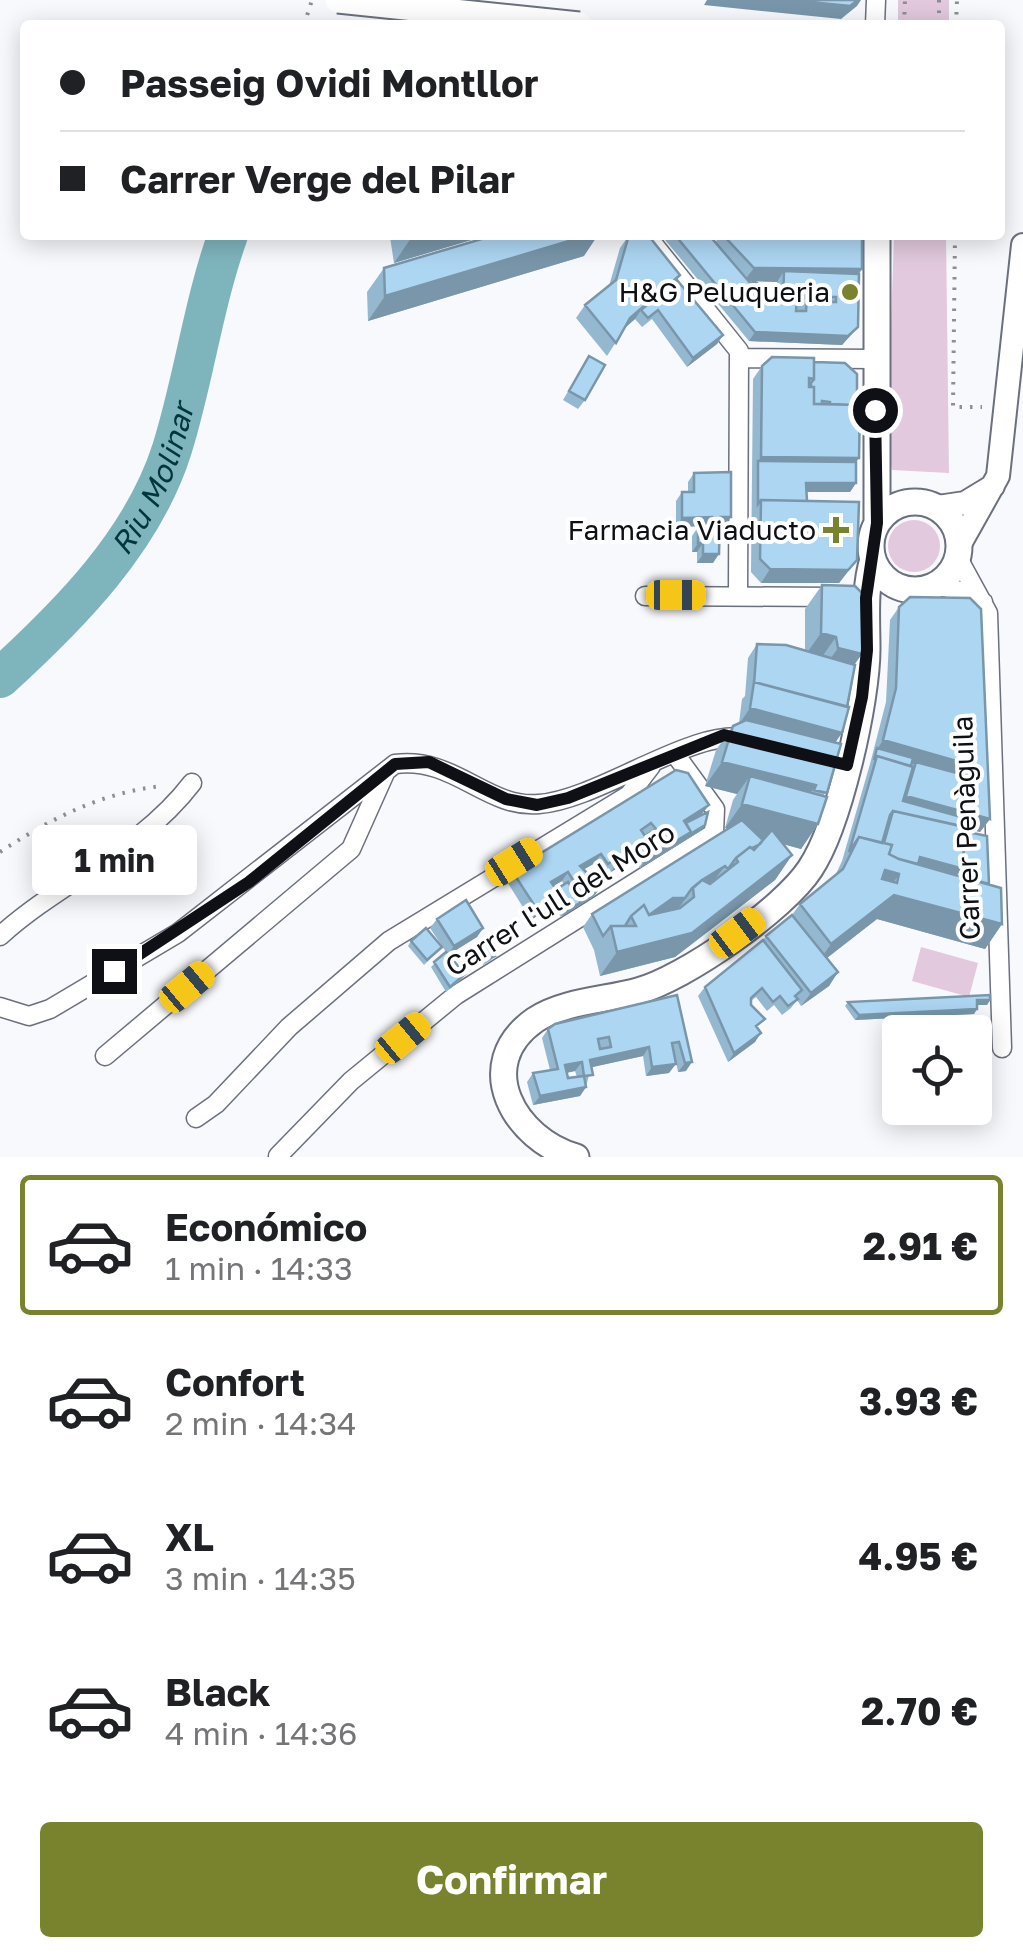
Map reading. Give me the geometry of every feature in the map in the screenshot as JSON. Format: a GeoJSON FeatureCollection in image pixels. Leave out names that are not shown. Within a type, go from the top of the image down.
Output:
{"type":"FeatureCollection","features":[{"type":"Feature","properties":{"kind":"main road"},"geometry":{"type":"LineString","coordinates":[[338,0],[531,20]]}},
{"type":"Feature","properties":{"kind":"main road"},"geometry":{"type":"LineString","coordinates":[[576,1157],[538,1140],[512,1110],[506,1068],[519,1037],[546,1014],[642,990],[688,970],[774,905],[800,882],[817,858],[840,763],[862,697],[866,598],[877,523],[876,240]]}},
{"type":"Feature","properties":{"kind":"main road"},"geometry":{"type":"LineString","coordinates":[[875,452],[889,483],[909,502]]}},
{"type":"Feature","properties":{"kind":"main road"},"geometry":{"type":"LineString","coordinates":[[873,558],[886,579],[916,591],[936,585],[952,572],[959,551],[950,518],[938,507],[909,502],[891,508],[877,523]]}},
{"type":"Feature","properties":{"kind":"main road"},"geometry":{"type":"LineString","coordinates":[[866,642],[883,600],[902,588]]}},
{"type":"Feature","properties":{"kind":"street"},"geometry":{"type":"LineString","coordinates":[[650,240],[736,345],[741,358],[738,594]]}},
{"type":"Feature","properties":{"kind":"street"},"geometry":{"type":"LineString","coordinates":[[959,551],[995,484],[1021,298],[1023,245]]}},
{"type":"Feature","properties":{"kind":"street"},"geometry":{"type":"LineString","coordinates":[[741,358],[876,359]]}},
{"type":"Feature","properties":{"kind":"street"},"geometry":{"type":"LineString","coordinates":[[938,507],[976,498],[995,484]]}},
{"type":"Feature","properties":{"kind":"street","name":"Carrer Penàguila"},"geometry":{"type":"LineString","coordinates":[[959,551],[987,606],[1002,1048]]}},
{"type":"Feature","properties":{"kind":"street"},"geometry":{"type":"LineString","coordinates":[[936,585],[968,593],[987,606]]}},
{"type":"Feature","properties":{"kind":"street"},"geometry":{"type":"LineString","coordinates":[[645,596],[866,598]]}},
{"type":"Feature","properties":{"kind":"street"},"geometry":{"type":"LineString","coordinates":[[0,1007],[28,1016],[50,1009],[178,933],[249,882],[395,764],[429,762],[506,799],[537,805],[651,766],[724,735],[776,746]]}},
{"type":"Feature","properties":{"kind":"street","name":"Carrer l'ull del Moro"},"geometry":{"type":"LineString","coordinates":[[278,1156],[351,1081],[448,1001],[714,834],[715,809],[675,754]]}},
{"type":"Feature","properties":{"kind":"street"},"geometry":{"type":"LineString","coordinates":[[196,1118],[216,1104],[302,1016],[389,942],[628,794],[651,766]]}},
{"type":"Feature","properties":{"kind":"street"},"geometry":{"type":"LineString","coordinates":[[105,1056],[351,849],[386,769]]}},
{"type":"Feature","properties":{"kind":"street"},"geometry":{"type":"LineString","coordinates":[[0,936],[31,908],[124,851],[175,805],[192,783]]}},
{"type":"Feature","properties":{"kind":"path"},"geometry":{"type":"LineString","coordinates":[[939,0],[939,13]]}},
{"type":"Feature","properties":{"kind":"path"},"geometry":{"type":"LineString","coordinates":[[955,240],[953,406],[987,408]]}},
{"type":"Feature","properties":{"kind":"path"},"geometry":{"type":"LineString","coordinates":[[0,852],[37,828],[124,790],[192,783]]}},
{"type":"Feature","properties":{"kind":"shaded area"},"geometry":{"type":"Polygon","coordinates":[[[898,0],[949,0],[949,20],[898,20],[898,0]]]}},
{"type":"Feature","properties":{"kind":"shaded area"},"geometry":{"type":"Polygon","coordinates":[[[894,240],[946,240],[949,473],[892,470],[887,446],[894,240]]]}},
{"type":"Feature","properties":{"kind":"shaded area"},"geometry":{"type":"Polygon","coordinates":[[[914,520],[932,528],[940,546],[932,564],[914,572],[896,564],[888,546],[896,528],[914,520]]]}},
{"type":"Feature","properties":{"kind":"shaded area"},"geometry":{"type":"Polygon","coordinates":[[[921,947],[978,963],[969,997],[912,981],[921,947]]]}},
{"type":"Feature","properties":{"kind":"building"},"geometry":{"type":"Polygon","coordinates":[[[790,0],[858,0],[850,6],[790,0]]]}},
{"type":"Feature","properties":{"kind":"building"},"geometry":{"type":"Polygon","coordinates":[[[478,240],[572,240],[385,296],[384,268],[478,240]]]}},
{"type":"Feature","properties":{"kind":"building"},"geometry":{"type":"Polygon","coordinates":[[[628,240],[652,240],[680,275],[630,318],[616,343],[585,305],[616,280],[628,240]]]}},
{"type":"Feature","properties":{"kind":"building"},"geometry":{"type":"Polygon","coordinates":[[[679,240],[713,240],[751,284],[754,281],[783,301],[784,271],[859,274],[858,327],[848,336],[755,332],[679,240]],[[797,296],[796,311],[806,311],[807,296],[797,296]],[[820,297],[820,302],[836,302],[836,297],[820,297]]]}},
{"type":"Feature","properties":{"kind":"building"},"geometry":{"type":"Polygon","coordinates":[[[728,240],[862,240],[862,269],[754,268],[728,240]]]}},
{"type":"Feature","properties":{"kind":"building"},"geometry":{"type":"Polygon","coordinates":[[[677,280],[723,335],[693,358],[658,310],[648,318],[641,310],[677,280]]]}},
{"type":"Feature","properties":{"kind":"building"},"geometry":{"type":"Polygon","coordinates":[[[589,356],[605,365],[585,400],[569,391],[589,356]]]}},
{"type":"Feature","properties":{"kind":"building"},"geometry":{"type":"Polygon","coordinates":[[[772,357],[814,358],[814,379],[809,378],[809,387],[814,387],[814,404],[860,405],[859,458],[761,457],[762,366],[772,357]]]}},
{"type":"Feature","properties":{"kind":"building"},"geometry":{"type":"Polygon","coordinates":[[[814,362],[845,363],[857,374],[857,405],[822,401],[814,404],[814,362]]]}},
{"type":"Feature","properties":{"kind":"building"},"geometry":{"type":"Polygon","coordinates":[[[758,461],[856,462],[856,483],[806,483],[807,501],[761,500],[758,504],[758,461]]]}},
{"type":"Feature","properties":{"kind":"building"},"geometry":{"type":"Polygon","coordinates":[[[731,472],[731,517],[720,517],[719,554],[703,554],[698,527],[712,527],[712,517],[682,518],[682,492],[694,492],[694,473],[731,472]]]}},
{"type":"Feature","properties":{"kind":"building"},"geometry":{"type":"Polygon","coordinates":[[[761,500],[859,502],[857,560],[848,570],[770,569],[760,559],[761,500]]]}},
{"type":"Feature","properties":{"kind":"building"},"geometry":{"type":"Polygon","coordinates":[[[822,585],[855,586],[864,595],[862,654],[838,648],[836,637],[821,633],[822,585]]]}},
{"type":"Feature","properties":{"kind":"building"},"geometry":{"type":"Polygon","coordinates":[[[910,597],[970,598],[981,609],[990,819],[906,796],[916,762],[968,776],[967,764],[883,740],[896,688],[899,607],[910,597]]]}},
{"type":"Feature","properties":{"kind":"building"},"geometry":{"type":"Polygon","coordinates":[[[757,644],[786,645],[855,665],[847,707],[754,682],[757,644]]]}},
{"type":"Feature","properties":{"kind":"building"},"geometry":{"type":"Polygon","coordinates":[[[754,682],[849,707],[842,733],[750,708],[754,682]]]}},
{"type":"Feature","properties":{"kind":"building"},"geometry":{"type":"Polygon","coordinates":[[[746,720],[841,744],[827,793],[814,790],[816,785],[722,762],[733,726],[746,720]]]}},
{"type":"Feature","properties":{"kind":"building"},"geometry":{"type":"Polygon","coordinates":[[[877,748],[913,758],[911,766],[877,756],[874,760],[877,748]]]}},
{"type":"Feature","properties":{"kind":"building"},"geometry":{"type":"Polygon","coordinates":[[[877,756],[913,767],[903,801],[965,818],[966,827],[893,811],[882,843],[859,837],[849,852],[877,756]]]}},
{"type":"Feature","properties":{"kind":"building"},"geometry":{"type":"Polygon","coordinates":[[[676,770],[688,773],[709,805],[684,821],[691,832],[646,859],[640,849],[617,863],[615,859],[608,864],[601,854],[580,866],[601,887],[584,898],[568,872],[551,882],[560,896],[538,911],[512,871],[676,770]],[[651,823],[641,830],[645,836],[656,829],[651,823]]]}},
{"type":"Feature","properties":{"kind":"building"},"geometry":{"type":"Polygon","coordinates":[[[750,776],[827,797],[818,824],[742,804],[750,776]]]}},
{"type":"Feature","properties":{"kind":"building"},"geometry":{"type":"Polygon","coordinates":[[[893,811],[969,828],[960,868],[920,857],[918,864],[889,854],[892,845],[884,843],[893,811]]]}},
{"type":"Feature","properties":{"kind":"building"},"geometry":{"type":"Polygon","coordinates":[[[708,812],[705,825],[687,836],[691,832],[686,823],[708,812]]]}},
{"type":"Feature","properties":{"kind":"building"},"geometry":{"type":"Polygon","coordinates":[[[742,820],[763,840],[760,844],[750,847],[728,869],[725,866],[702,880],[685,898],[673,898],[649,915],[644,905],[625,926],[611,926],[603,936],[592,914],[742,820]]]}},
{"type":"Feature","properties":{"kind":"building"},"geometry":{"type":"Polygon","coordinates":[[[772,830],[792,855],[692,933],[617,952],[611,926],[636,926],[631,916],[644,905],[649,915],[680,908],[694,897],[693,888],[702,880],[710,884],[750,847],[754,850],[772,830]]]}},
{"type":"Feature","properties":{"kind":"building"},"geometry":{"type":"Polygon","coordinates":[[[968,832],[987,836],[989,884],[956,875],[968,832]]]}},
{"type":"Feature","properties":{"kind":"building"},"geometry":{"type":"Polygon","coordinates":[[[859,837],[892,845],[889,854],[899,859],[1001,888],[1002,924],[894,895],[831,944],[800,904],[843,869],[859,837]],[[885,870],[882,879],[897,883],[899,874],[885,870]]]}},
{"type":"Feature","properties":{"kind":"building"},"geometry":{"type":"Polygon","coordinates":[[[568,882],[581,902],[564,913],[557,901],[565,896],[560,887],[568,882]]]}},
{"type":"Feature","properties":{"kind":"building"},"geometry":{"type":"Polygon","coordinates":[[[466,900],[483,928],[454,946],[437,919],[466,900]]]}},
{"type":"Feature","properties":{"kind":"building"},"geometry":{"type":"Polygon","coordinates":[[[792,915],[838,972],[811,993],[766,936],[792,915]]]}},
{"type":"Feature","properties":{"kind":"building"},"geometry":{"type":"Polygon","coordinates":[[[426,928],[442,947],[427,960],[411,941],[426,928]]]}},
{"type":"Feature","properties":{"kind":"building"},"geometry":{"type":"Polygon","coordinates":[[[763,940],[802,990],[788,1006],[780,996],[773,1002],[762,988],[751,998],[751,1005],[765,1019],[756,1026],[761,1033],[734,1053],[705,987],[763,940]]]}},
{"type":"Feature","properties":{"kind":"building"},"geometry":{"type":"Polygon","coordinates":[[[486,943],[495,956],[487,960],[479,948],[486,943]]]}},
{"type":"Feature","properties":{"kind":"building"},"geometry":{"type":"Polygon","coordinates":[[[446,952],[465,974],[450,987],[434,962],[446,952]]]}},
{"type":"Feature","properties":{"kind":"building"},"geometry":{"type":"Polygon","coordinates":[[[677,995],[692,1062],[685,1063],[679,1042],[672,1043],[676,1064],[652,1067],[649,1047],[590,1060],[593,1075],[584,1076],[586,1087],[540,1096],[533,1073],[558,1069],[548,1029],[555,1024],[677,995]],[[609,1037],[598,1039],[600,1049],[611,1047],[609,1037]],[[582,1062],[565,1065],[568,1078],[584,1076],[582,1062]]]}},
{"type":"Feature","properties":{"kind":"building"},"geometry":{"type":"Polygon","coordinates":[[[990,995],[990,1000],[977,1000],[977,1009],[859,1015],[848,1002],[990,995]]]}},
{"type":"Feature","properties":{"kind":"waterway","name":"Riu Molinar"},"geometry":{"type":"LineString","coordinates":[[0,678],[77,602],[143,515],[180,423],[226,240]]}},
{"type":"Feature","properties":{"kind":"place","name":"H&G Peluqueria"},"geometry":{"type":"Point","coordinates":[850,292]}},
{"type":"Feature","properties":{"kind":"place","name":"Farmacia Viaducto"},"geometry":{"type":"Point","coordinates":[836,530]}},
{"type":"Feature","properties":{"kind":"route"},"geometry":{"type":"LineString","coordinates":[[114,971],[178,933],[249,882],[395,764],[429,762],[506,799],[537,805],[568,798],[606,780],[651,766],[715,736],[737,736],[847,765],[862,697],[867,650],[866,598],[877,523],[875,410]]}}]}
